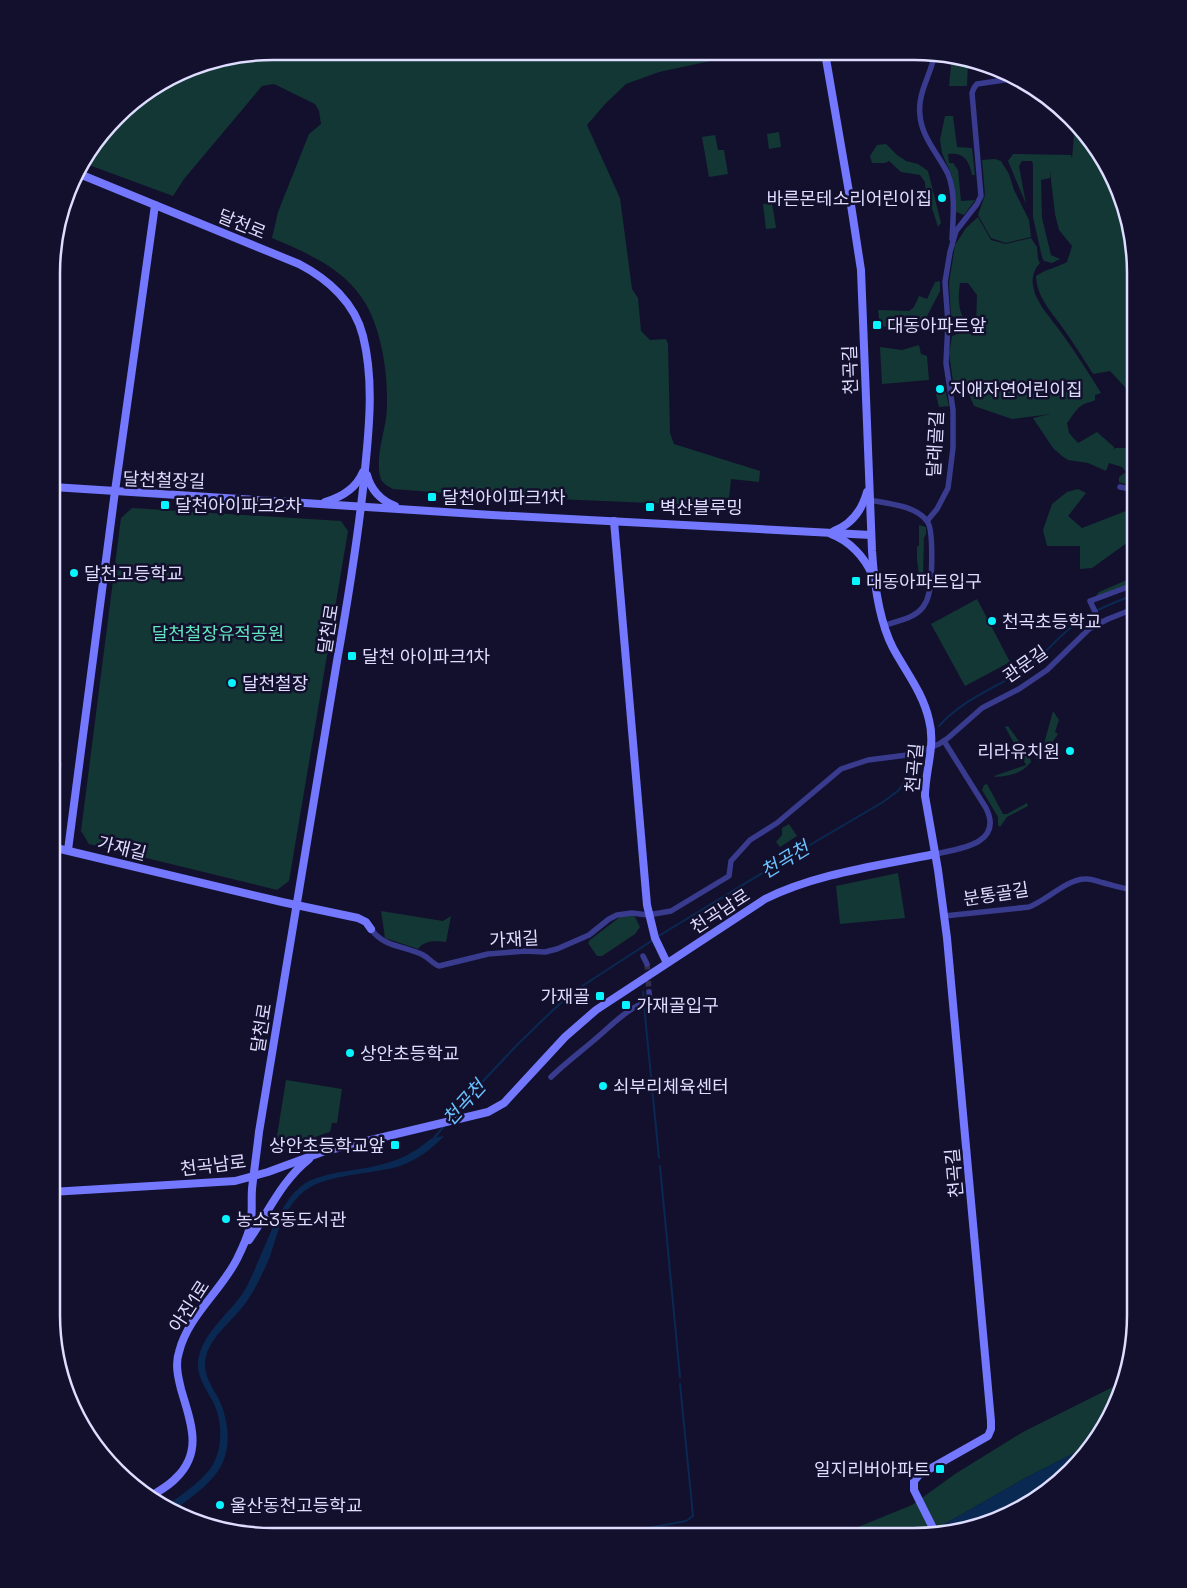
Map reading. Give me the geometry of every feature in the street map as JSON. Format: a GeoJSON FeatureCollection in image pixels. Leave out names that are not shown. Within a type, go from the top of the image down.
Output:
{"type":"FeatureCollection","features":[{"type":"Feature","properties":{"kind":"street","name":"천곡길"},"geometry":{"type":"LineString","coordinates":[[826,60],[860,263],[871,535],[875,583],[885,625],[893,647],[924,702],[931,729],[932,747],[925,796],[944,916],[991,1425],[990,1433],[985,1438],[919,1475],[913,1483],[914,1490],[933,1527]]}},
{"type":"Feature","properties":{"kind":"street","name":"달래골길"},"geometry":{"type":"LineString","coordinates":[[932,61],[920,97],[920,117],[925,133],[952,186],[952,244]]}},
{"type":"Feature","properties":{"kind":"street","name":"달래골길"},"geometry":{"type":"LineString","coordinates":[[927,521],[948,488],[953,448],[953,410],[946,363],[948,323],[945,282],[956,231],[981,196],[972,100],[974,88],[977,84],[1004,80]]}},
{"type":"Feature","properties":{"kind":"street","name":"달천로"},"geometry":{"type":"LineString","coordinates":[[84,176],[299,264],[323,278],[340,295],[354,314],[363,335],[370,409],[358,537],[259,1132],[254,1176]]}},
{"type":"Feature","properties":{"kind":"street"},"geometry":{"type":"LineString","coordinates":[[60,487],[115,491],[155,205]]}},
{"type":"Feature","properties":{"kind":"street"},"geometry":{"type":"LineString","coordinates":[[317,503],[349,492],[359,482],[365,468]]}},
{"type":"Feature","properties":{"kind":"street"},"geometry":{"type":"LineString","coordinates":[[365,468],[369,483],[377,494],[386,502],[404,509]]}},
{"type":"Feature","properties":{"kind":"street"},"geometry":{"type":"LineString","coordinates":[[827,532],[842,528],[852,520],[862,508],[869,485]]}},
{"type":"Feature","properties":{"kind":"street"},"geometry":{"type":"LineString","coordinates":[[1120,487],[1127,488]]}},
{"type":"Feature","properties":{"kind":"street","name":"달천철장길"},"geometry":{"type":"LineString","coordinates":[[68,850],[115,491],[871,535]]}},
{"type":"Feature","properties":{"kind":"street"},"geometry":{"type":"LineString","coordinates":[[870,500],[917,512],[927,521],[931,532],[929,592],[927,600],[918,612],[910,617],[885,625]]}},
{"type":"Feature","properties":{"kind":"street"},"geometry":{"type":"LineString","coordinates":[[614,521],[648,915],[660,949],[668,962]]}},
{"type":"Feature","properties":{"kind":"street"},"geometry":{"type":"LineString","coordinates":[[827,532],[842,539],[862,557],[875,583]]}},
{"type":"Feature","properties":{"kind":"street"},"geometry":{"type":"LineString","coordinates":[[1099,620],[1090,601],[1127,587]]}},
{"type":"Feature","properties":{"kind":"street","name":"관문길"},"geometry":{"type":"LineString","coordinates":[[932,747],[944,741],[982,708],[1019,689],[1048,670],[1099,620],[1127,611]]}},
{"type":"Feature","properties":{"kind":"street","name":"천곡남로"},"geometry":{"type":"LineString","coordinates":[[60,1192],[236,1182],[335,1148],[488,1112],[504,1103],[552,1049],[596,1010],[751,908],[785,889],[819,878],[964,848],[974,845],[981,840],[988,832],[991,823],[986,808],[944,741]]}},
{"type":"Feature","properties":{"kind":"street","name":"가재길"},"geometry":{"type":"LineString","coordinates":[[60,848],[296,905],[358,918],[366,922],[383,941],[422,954],[439,966],[502,952],[551,951],[589,935],[609,919],[617,916],[632,914],[648,915],[671,911],[727,878],[730,875],[731,860],[750,840],[777,822],[841,769],[868,760],[909,755],[932,747]]}},
{"type":"Feature","properties":{"kind":"street","name":"분통골길"},"geometry":{"type":"LineString","coordinates":[[944,916],[1029,907],[1082,879],[1127,888]]}},
{"type":"Feature","properties":{"kind":"street"},"geometry":{"type":"LineString","coordinates":[[644,956],[647,964]]}},
{"type":"Feature","properties":{"kind":"street"},"geometry":{"type":"LineString","coordinates":[[551,1078],[562,1066],[622,1015],[634,1006],[650,1000],[650,992]]}},
{"type":"Feature","properties":{"kind":"street"},"geometry":{"type":"LineString","coordinates":[[241,1250],[290,1177],[316,1154]]}},
{"type":"Feature","properties":{"kind":"street","name":"아진1로"},"geometry":{"type":"LineString","coordinates":[[156,1493],[175,1480],[184,1469],[192,1454],[192,1430],[178,1376],[177,1357],[185,1335],[206,1303],[219,1288],[241,1250],[251,1224],[254,1176]]}},
{"type":"Feature","properties":{"kind":"green space"},"geometry":{"type":"Polygon","coordinates":[[[259,60],[715,60],[659,72],[626,84],[587,125],[620,198],[632,289],[638,298],[641,331],[650,340],[666,339],[668,344],[670,433],[674,444],[760,471],[759,482],[731,479],[728,509],[676,504],[483,496],[393,489],[382,480],[379,470],[380,448],[386,419],[386,373],[380,340],[369,310],[353,287],[333,269],[309,255],[272,238],[278,212],[309,134],[321,124],[319,111],[315,104],[274,84],[262,86],[184,179],[173,196],[90,165],[104,143],[143,104],[179,82],[218,67],[259,60]]]}},
{"type":"Feature","properties":{"kind":"green space"},"geometry":{"type":"Polygon","coordinates":[[[951,63],[968,67],[967,86],[949,86],[951,63]]]}},
{"type":"Feature","properties":{"kind":"green space"},"geometry":{"type":"Polygon","coordinates":[[[945,116],[953,116],[957,147],[972,148],[975,175],[972,175],[965,158],[958,154],[948,154],[949,163],[953,163],[958,170],[961,201],[975,200],[964,215],[956,212],[952,176],[942,153],[940,140],[945,116]]]}},
{"type":"Feature","properties":{"kind":"green space"},"geometry":{"type":"Polygon","coordinates":[[[779,132],[781,147],[769,149],[767,134],[779,132]]]}},
{"type":"Feature","properties":{"kind":"green space"},"geometry":{"type":"Polygon","coordinates":[[[1074,133],[1083,143],[1105,179],[1120,218],[1127,259],[1127,389],[1110,371],[1093,374],[1042,299],[1036,276],[1067,262],[1072,246],[1059,230],[1055,214],[1050,171],[1050,178],[1041,180],[1042,218],[1051,255],[1060,259],[1052,263],[1044,261],[1033,217],[1032,161],[1022,161],[1019,166],[1026,204],[1008,161],[1013,154],[1071,155],[1072,159],[1074,133]]]}},
{"type":"Feature","properties":{"kind":"green space"},"geometry":{"type":"Polygon","coordinates":[[[715,135],[718,150],[724,150],[728,174],[709,177],[702,137],[715,135]]]}},
{"type":"Feature","properties":{"kind":"green space"},"geometry":{"type":"Polygon","coordinates":[[[886,144],[906,161],[918,164],[928,171],[941,223],[938,227],[926,196],[925,182],[920,175],[901,172],[889,161],[885,163],[872,163],[870,156],[877,145],[886,144]]]}},
{"type":"Feature","properties":{"kind":"green space"},"geometry":{"type":"Polygon","coordinates":[[[995,159],[1001,161],[1009,174],[1014,190],[1029,220],[1031,237],[1006,243],[991,238],[978,215],[985,195],[982,160],[995,159]]]}},
{"type":"Feature","properties":{"kind":"green space"},"geometry":{"type":"Polygon","coordinates":[[[772,203],[776,228],[766,229],[763,204],[772,203]]]}},
{"type":"Feature","properties":{"kind":"green space"},"geometry":{"type":"Polygon","coordinates":[[[978,217],[991,240],[1006,244],[1031,238],[1037,247],[1040,263],[1033,278],[1036,296],[1101,393],[1095,395],[1095,400],[1084,404],[1076,410],[1067,423],[1069,433],[1078,443],[1097,432],[1114,447],[1114,450],[1115,448],[1127,447],[1127,485],[1119,482],[1119,477],[1126,472],[1122,467],[1109,463],[1106,471],[1088,463],[1068,460],[1053,448],[1033,418],[1051,414],[1012,419],[974,406],[966,387],[954,388],[949,354],[952,336],[976,327],[977,295],[968,283],[960,283],[959,296],[960,310],[963,318],[967,320],[967,325],[961,324],[956,318],[951,316],[949,283],[955,245],[966,228],[978,217]]]}},
{"type":"Feature","properties":{"kind":"green space"},"geometry":{"type":"Polygon","coordinates":[[[940,281],[940,291],[924,326],[901,329],[880,326],[878,310],[909,311],[914,307],[919,296],[927,299],[935,282],[940,281]]]}},
{"type":"Feature","properties":{"kind":"green space"},"geometry":{"type":"Polygon","coordinates":[[[919,345],[921,354],[927,356],[929,380],[882,384],[880,347],[902,350],[919,345]]]}},
{"type":"Feature","properties":{"kind":"green space"},"geometry":{"type":"Polygon","coordinates":[[[945,389],[949,406],[939,407],[935,390],[945,389]]]}},
{"type":"Feature","properties":{"kind":"green space"},"geometry":{"type":"Polygon","coordinates":[[[1078,489],[1086,493],[1068,516],[1082,528],[1127,511],[1127,543],[1092,568],[1080,569],[1080,546],[1047,546],[1043,530],[1052,504],[1067,492],[1078,489]]]}},
{"type":"Feature","properties":{"kind":"green space","name":"달천철장유적공원"},"geometry":{"type":"Polygon","coordinates":[[[132,508],[341,521],[348,531],[289,881],[277,890],[89,844],[81,831],[121,518],[132,508]]]}},
{"type":"Feature","properties":{"kind":"green space"},"geometry":{"type":"Polygon","coordinates":[[[919,525],[926,527],[923,574],[919,574],[917,560],[919,525]]]}},
{"type":"Feature","properties":{"kind":"green space"},"geometry":{"type":"Polygon","coordinates":[[[1127,580],[1127,585],[1095,597],[1099,592],[1127,580]]]}},
{"type":"Feature","properties":{"kind":"green space"},"geometry":{"type":"Polygon","coordinates":[[[977,599],[1010,662],[965,686],[931,624],[977,599]]]}},
{"type":"Feature","properties":{"kind":"green space"},"geometry":{"type":"Polygon","coordinates":[[[1053,711],[1059,720],[1055,732],[1058,734],[1046,756],[1039,762],[1036,757],[1041,755],[1053,711]]]}},
{"type":"Feature","properties":{"kind":"green space"},"geometry":{"type":"Polygon","coordinates":[[[1008,726],[1029,755],[1031,762],[1015,774],[995,777],[1026,765],[1005,727],[1008,726]]]}},
{"type":"Feature","properties":{"kind":"green space"},"geometry":{"type":"Polygon","coordinates":[[[987,784],[1003,814],[1007,814],[1027,803],[1028,806],[1007,817],[1000,827],[998,825],[998,817],[982,790],[984,785],[987,784]]]}},
{"type":"Feature","properties":{"kind":"green space"},"geometry":{"type":"Polygon","coordinates":[[[789,824],[797,836],[780,847],[776,842],[782,835],[782,828],[789,824]]]}},
{"type":"Feature","properties":{"kind":"green space"},"geometry":{"type":"Polygon","coordinates":[[[898,873],[905,918],[840,924],[836,886],[898,873]]]}},
{"type":"Feature","properties":{"kind":"green space"},"geometry":{"type":"Polygon","coordinates":[[[381,911],[443,921],[451,916],[446,942],[435,941],[427,943],[418,949],[385,938],[381,911]]]}},
{"type":"Feature","properties":{"kind":"green space"},"geometry":{"type":"Polygon","coordinates":[[[634,915],[640,927],[635,934],[602,956],[597,956],[588,943],[590,940],[620,917],[634,915]]]}},
{"type":"Feature","properties":{"kind":"green space"},"geometry":{"type":"Polygon","coordinates":[[[286,1080],[342,1089],[337,1123],[332,1123],[330,1132],[301,1142],[287,1143],[281,1141],[277,1136],[286,1080]]]}},
{"type":"Feature","properties":{"kind":"green space"},"geometry":{"type":"Polygon","coordinates":[[[1115,1386],[1105,1409],[1077,1452],[1027,1477],[941,1526],[928,1528],[856,1528],[912,1505],[955,1474],[1023,1432],[1115,1386]]]}},
{"type":"Feature","properties":{"kind":"water","name":"천곡천"},"geometry":{"type":"Polygon","coordinates":[[[444,1136],[424,1154],[406,1164],[390,1169],[318,1183],[303,1192],[292,1204],[282,1222],[261,1277],[244,1305],[214,1340],[205,1359],[205,1370],[221,1405],[227,1424],[226,1453],[223,1462],[214,1476],[193,1496],[180,1506],[172,1502],[190,1489],[210,1469],[219,1446],[219,1420],[214,1404],[199,1373],[198,1362],[200,1352],[204,1342],[216,1325],[243,1293],[271,1231],[288,1201],[298,1189],[318,1177],[387,1163],[407,1155],[433,1138],[444,1136]]]}},
{"type":"Feature","properties":{"kind":"water"},"geometry":{"type":"Polygon","coordinates":[[[1077,1452],[1044,1484],[1008,1506],[969,1521],[941,1526],[1027,1477],[1077,1452]]]}},
{"type":"Feature","properties":{"kind":"waterway","name":"천곡천"},"geometry":{"type":"LineString","coordinates":[[939,726],[968,702],[1028,667],[1083,618],[1127,598]]}},
{"type":"Feature","properties":{"kind":"waterway","name":"천곡천"},"geometry":{"type":"LineString","coordinates":[[657,937],[883,802],[899,790],[911,771]]}},
{"type":"Feature","properties":{"kind":"waterway","name":"천곡천"},"geometry":{"type":"LineString","coordinates":[[452,1117],[517,1045],[573,992],[653,940]]}},
{"type":"Feature","properties":{"kind":"waterway"},"geometry":{"type":"LineString","coordinates":[[643,992],[644,998]]}},
{"type":"Feature","properties":{"kind":"waterway"},"geometry":{"type":"LineString","coordinates":[[644,1005],[659,1158]]}},
{"type":"Feature","properties":{"kind":"waterway","name":"천곡천"},"geometry":{"type":"LineString","coordinates":[[434,1138],[445,1125]]}},
{"type":"Feature","properties":{"kind":"waterway"},"geometry":{"type":"LineString","coordinates":[[660,1166],[680,1377]]}},
{"type":"Feature","properties":{"kind":"waterway"},"geometry":{"type":"LineString","coordinates":[[649,1528],[686,1521],[693,1516],[680,1384]]}},
{"type":"Feature","properties":{"kind":"tunnel"},"geometry":{"type":"LineString","coordinates":[[647,964],[649,992]]}},
{"type":"Feature","properties":{"kind":"place","name":"바른몬테소리어린이집"},"geometry":{"type":"Point","coordinates":[942,198]}},
{"type":"Feature","properties":{"kind":"place","name":"대동아파트앞"},"geometry":{"type":"Point","coordinates":[877,325]}},
{"type":"Feature","properties":{"kind":"place","name":"지애자연어린이집"},"geometry":{"type":"Point","coordinates":[940,389]}},
{"type":"Feature","properties":{"kind":"place","name":"달천아이파크1차"},"geometry":{"type":"Point","coordinates":[432,497]}},
{"type":"Feature","properties":{"kind":"place","name":"달천아이파크2차"},"geometry":{"type":"Point","coordinates":[165,505]}},
{"type":"Feature","properties":{"kind":"place","name":"벽산블루밍"},"geometry":{"type":"Point","coordinates":[650,507]}},
{"type":"Feature","properties":{"kind":"place","name":"달천고등학교"},"geometry":{"type":"Point","coordinates":[74,573]}},
{"type":"Feature","properties":{"kind":"place","name":"대동아파트입구"},"geometry":{"type":"Point","coordinates":[856,581]}},
{"type":"Feature","properties":{"kind":"place","name":"천곡초등학교"},"geometry":{"type":"Point","coordinates":[992,621]}},
{"type":"Feature","properties":{"kind":"place","name":"달천 아이파크1차"},"geometry":{"type":"Point","coordinates":[352,656]}},
{"type":"Feature","properties":{"kind":"place","name":"달천철장"},"geometry":{"type":"Point","coordinates":[232,683]}},
{"type":"Feature","properties":{"kind":"place","name":"리라유치원"},"geometry":{"type":"Point","coordinates":[1070,751]}},
{"type":"Feature","properties":{"kind":"place","name":"가재골"},"geometry":{"type":"Point","coordinates":[600,996]}},
{"type":"Feature","properties":{"kind":"place","name":"가재골입구"},"geometry":{"type":"Point","coordinates":[626,1005]}},
{"type":"Feature","properties":{"kind":"place","name":"상안초등학교"},"geometry":{"type":"Point","coordinates":[350,1053]}},
{"type":"Feature","properties":{"kind":"place","name":"쇠부리체육센터"},"geometry":{"type":"Point","coordinates":[603,1086]}},
{"type":"Feature","properties":{"kind":"place","name":"상안초등학교앞"},"geometry":{"type":"Point","coordinates":[395,1145]}},
{"type":"Feature","properties":{"kind":"place","name":"농소3동도서관"},"geometry":{"type":"Point","coordinates":[226,1219]}},
{"type":"Feature","properties":{"kind":"place","name":"일지리버아파트"},"geometry":{"type":"Point","coordinates":[940,1469]}},
{"type":"Feature","properties":{"kind":"place","name":"울산동천고등학교"},"geometry":{"type":"Point","coordinates":[220,1505]}}]}
